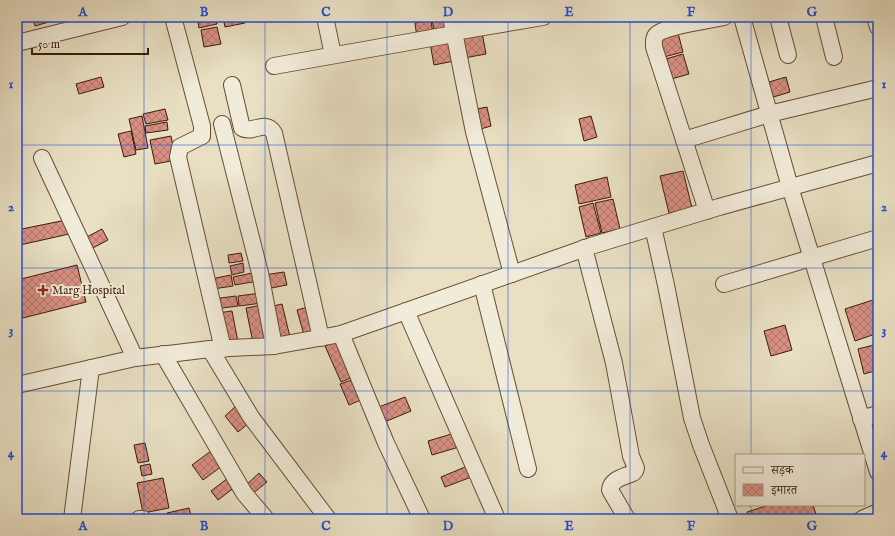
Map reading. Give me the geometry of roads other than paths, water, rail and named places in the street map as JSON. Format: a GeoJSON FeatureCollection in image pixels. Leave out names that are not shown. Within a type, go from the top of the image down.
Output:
{"type":"FeatureCollection","features":[{"type":"Feature","properties":{"kind":"street"},"geometry":{"type":"LineString","coordinates":[[17,43],[90,21],[122,17]]}},
{"type":"Feature","properties":{"kind":"street"},"geometry":{"type":"LineString","coordinates":[[173,17],[202,126],[202,136],[180,147],[178,157],[216,349],[251,417],[328,519]]}},
{"type":"Feature","properties":{"kind":"street"},"geometry":{"type":"LineString","coordinates":[[325,17],[333,55]]}},
{"type":"Feature","properties":{"kind":"street"},"geometry":{"type":"LineString","coordinates":[[274,66],[333,55],[453,28],[543,17]]}},
{"type":"Feature","properties":{"kind":"street"},"geometry":{"type":"LineString","coordinates":[[706,211],[654,47],[654,39],[656,35],[671,28],[724,17]]}},
{"type":"Feature","properties":{"kind":"street"},"geometry":{"type":"LineString","coordinates":[[742,17],[811,258],[878,472]]}},
{"type":"Feature","properties":{"kind":"street"},"geometry":{"type":"LineString","coordinates":[[778,17],[788,55]]}},
{"type":"Feature","properties":{"kind":"street"},"geometry":{"type":"LineString","coordinates":[[824,17],[834,57]]}},
{"type":"Feature","properties":{"kind":"street"},"geometry":{"type":"LineString","coordinates":[[875,17],[878,27]]}},
{"type":"Feature","properties":{"kind":"street"},"geometry":{"type":"LineString","coordinates":[[453,28],[474,132],[512,274]]}},
{"type":"Feature","properties":{"kind":"street"},"geometry":{"type":"LineString","coordinates":[[232,85],[242,128],[247,130],[267,127],[271,128],[274,133],[321,338]]}},
{"type":"Feature","properties":{"kind":"street"},"geometry":{"type":"LineString","coordinates":[[684,140],[769,114],[878,88]]}},
{"type":"Feature","properties":{"kind":"street"},"geometry":{"type":"LineString","coordinates":[[222,124],[260,273],[274,346]]}},
{"type":"Feature","properties":{"kind":"street"},"geometry":{"type":"LineString","coordinates":[[42,158],[135,358]]}},
{"type":"Feature","properties":{"kind":"street"},"geometry":{"type":"LineString","coordinates":[[17,385],[135,358],[216,349],[274,346],[341,334],[584,248],[706,211],[878,163]]}},
{"type":"Feature","properties":{"kind":"street"},"geometry":{"type":"LineString","coordinates":[[653,227],[668,293],[692,418],[700,445],[730,519]]}},
{"type":"Feature","properties":{"kind":"street"},"geometry":{"type":"LineString","coordinates":[[724,284],[878,238]]}},
{"type":"Feature","properties":{"kind":"street"},"geometry":{"type":"LineString","coordinates":[[584,248],[614,363],[631,456],[636,468],[633,473],[616,480],[610,486],[610,490],[627,519]]}},
{"type":"Feature","properties":{"kind":"street"},"geometry":{"type":"LineString","coordinates":[[482,284],[528,469]]}},
{"type":"Feature","properties":{"kind":"street"},"geometry":{"type":"LineString","coordinates":[[406,311],[497,519]]}},
{"type":"Feature","properties":{"kind":"street"},"geometry":{"type":"LineString","coordinates":[[341,334],[386,443],[422,519]]}},
{"type":"Feature","properties":{"kind":"street"},"geometry":{"type":"LineString","coordinates":[[163,354],[244,493],[266,519]]}},
{"type":"Feature","properties":{"kind":"street"},"geometry":{"type":"LineString","coordinates":[[72,519],[91,368]]}},
{"type":"Feature","properties":{"kind":"street"},"geometry":{"type":"LineString","coordinates":[[861,419],[878,414]]}},
{"type":"Feature","properties":{"kind":"street"},"geometry":{"type":"LineString","coordinates":[[862,519],[878,512]]}},
{"type":"Feature","properties":{"kind":"place","name":"Marg Hospital"},"geometry":{"type":"Point","coordinates":[43,290]}}]}
